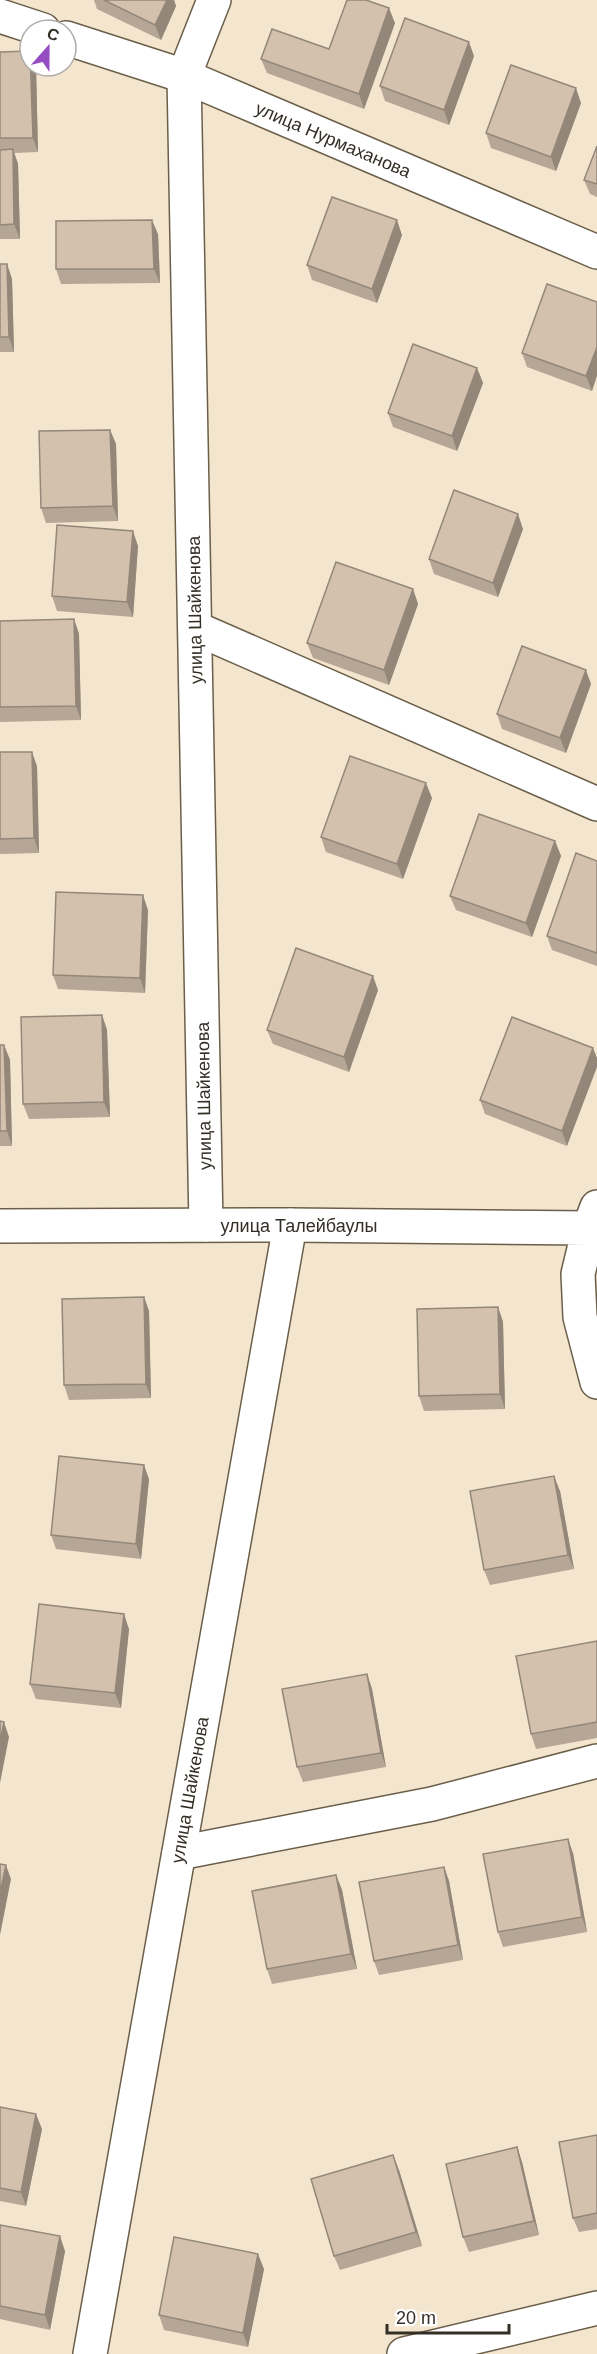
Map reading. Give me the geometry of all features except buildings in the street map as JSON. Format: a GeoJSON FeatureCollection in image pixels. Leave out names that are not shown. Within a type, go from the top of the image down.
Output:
{"type":"FeatureCollection","features":[{"type":"Feature","properties":{"kind":"street","name":"улица Шайкенова"},"geometry":{"type":"LineString","coordinates":[[206,1225],[184,76],[214,0]]}},
{"type":"Feature","properties":{"kind":"street"},"geometry":{"type":"LineString","coordinates":[[0,16],[18,22]]}},
{"type":"Feature","properties":{"kind":"street","name":"улица Нурмаханова"},"geometry":{"type":"LineString","coordinates":[[78,42],[184,76],[597,252]]}},
{"type":"Feature","properties":{"kind":"street"},"geometry":{"type":"LineString","coordinates":[[195,628],[597,804]]}},
{"type":"Feature","properties":{"kind":"street"},"geometry":{"type":"LineString","coordinates":[[594,1222],[578,1274],[580,1317],[597,1382]]}},
{"type":"Feature","properties":{"kind":"street","name":"улица Талейбаулы"},"geometry":{"type":"LineString","coordinates":[[0,1226],[290,1226],[594,1222]]}},
{"type":"Feature","properties":{"kind":"street","name":"улица Шайкенова"},"geometry":{"type":"LineString","coordinates":[[90,2354],[290,1226]]}},
{"type":"Feature","properties":{"kind":"street"},"geometry":{"type":"LineString","coordinates":[[179,1853],[432,1804],[597,1761]]}},
{"type":"Feature","properties":{"kind":"street"},"geometry":{"type":"LineString","coordinates":[[404,2354],[597,2308]]}}]}
